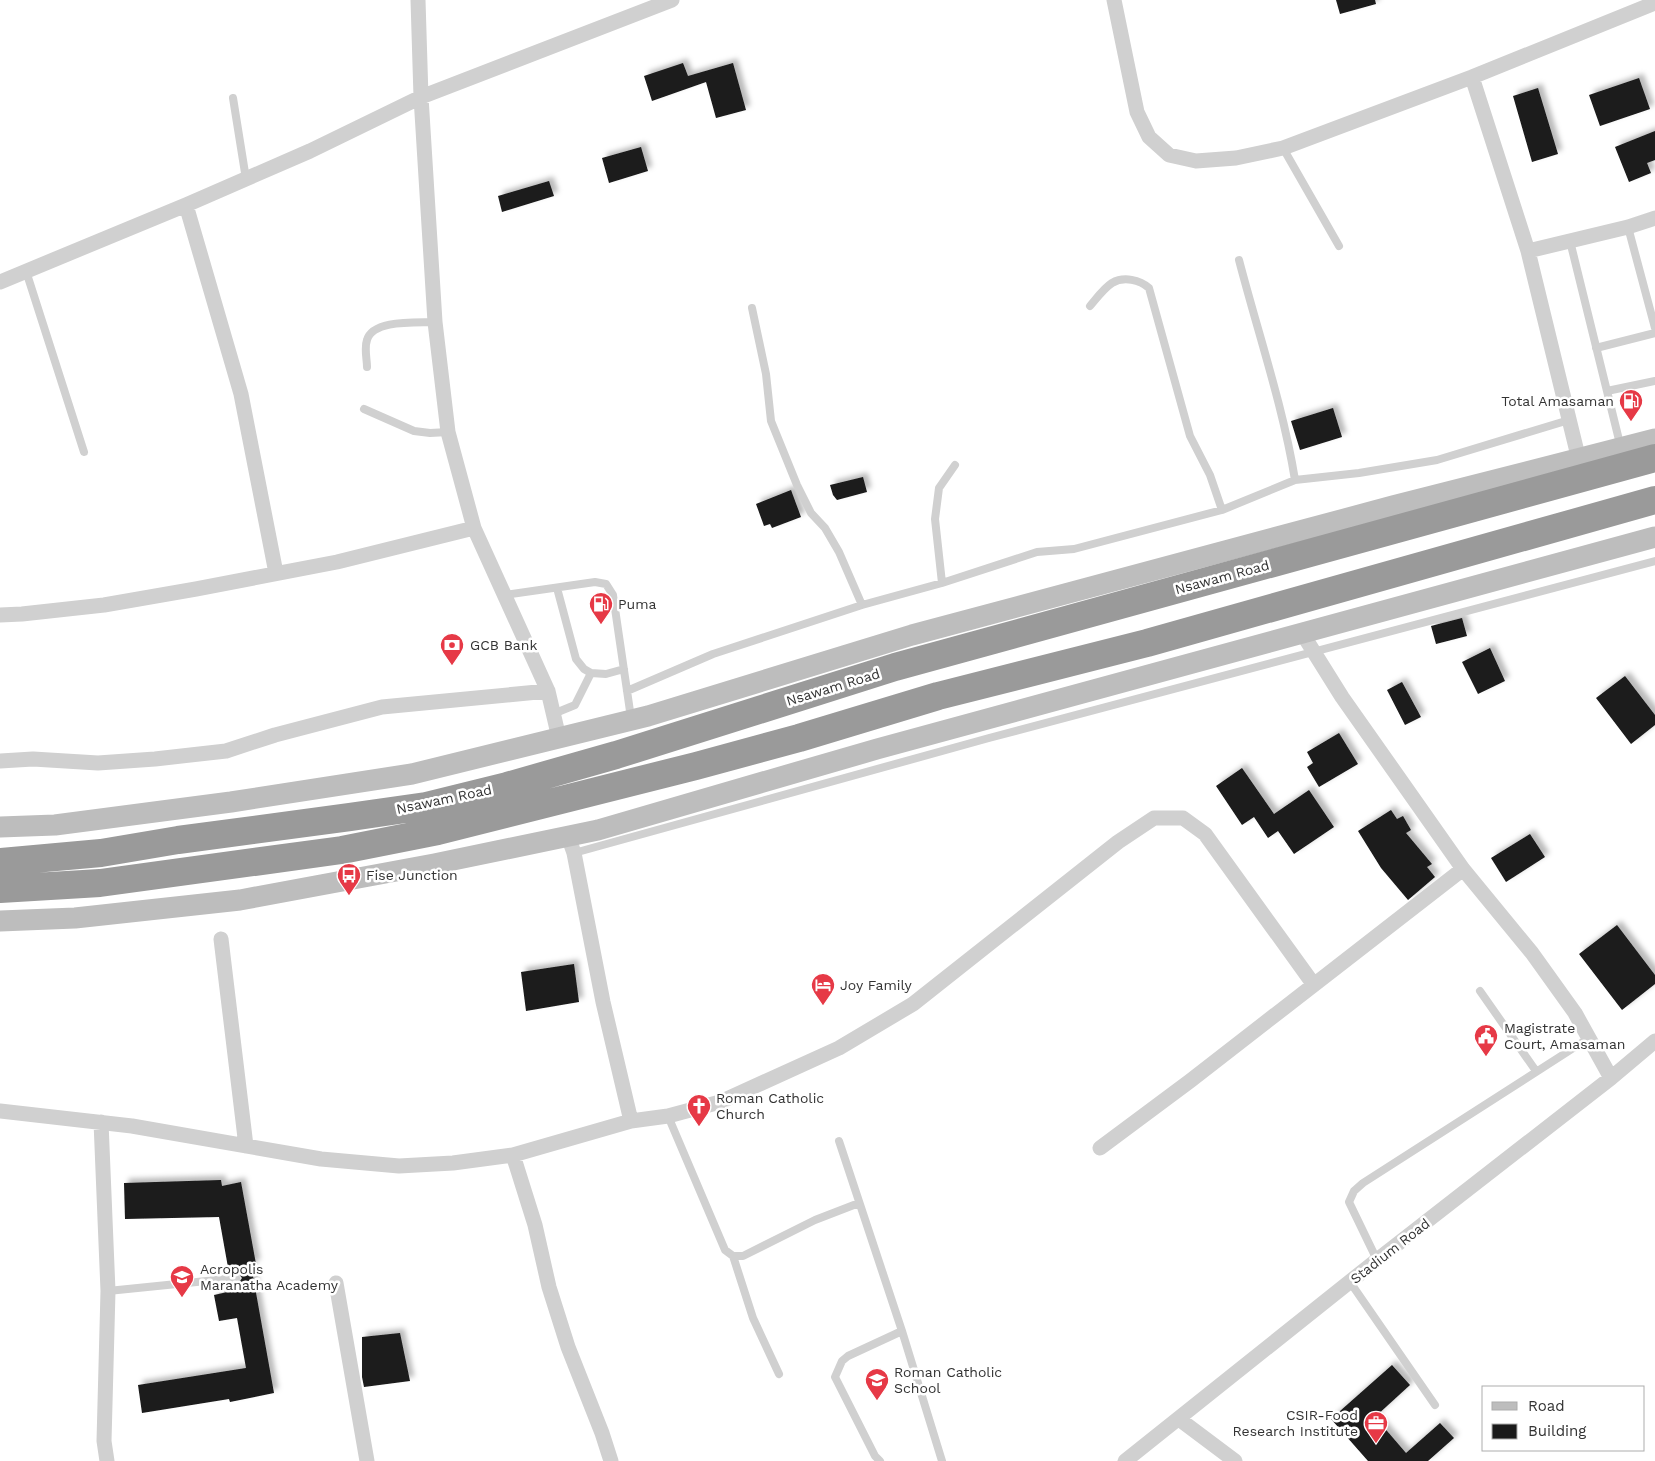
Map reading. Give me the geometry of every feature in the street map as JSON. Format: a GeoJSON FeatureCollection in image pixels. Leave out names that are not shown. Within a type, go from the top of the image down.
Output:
{"type":"FeatureCollection","features":[{"type":"Feature","properties":{"kind":"highway","name":"Nsawam Road"},"geometry":{"type":"LineString","coordinates":[[0,862],[101,854],[178,840],[426,806],[616,755],[895,667],[1655,458]]}},
{"type":"Feature","properties":{"kind":"highway","name":"Nsawam Road"},"geometry":{"type":"LineString","coordinates":[[0,889],[110,882],[342,850],[438,831],[705,764],[938,696],[1147,643],[1655,500]]}},
{"type":"Feature","properties":{"kind":"main road"},"geometry":{"type":"LineString","coordinates":[[0,827],[55,825],[143,814],[412,774],[631,720],[921,633],[1393,506],[1579,460],[1655,439]]}},
{"type":"Feature","properties":{"kind":"main road"},"geometry":{"type":"LineString","coordinates":[[0,922],[75,918],[240,900],[434,864],[571,845],[598,830],[887,746],[1655,537]]}},
{"type":"Feature","properties":{"kind":"street"},"geometry":{"type":"LineString","coordinates":[[418,0],[421,97],[435,322],[448,432],[474,528],[548,691],[559,738]]}},
{"type":"Feature","properties":{"kind":"street"},"geometry":{"type":"LineString","coordinates":[[0,282],[310,151],[421,97],[638,6],[672,0]]}},
{"type":"Feature","properties":{"kind":"street"},"geometry":{"type":"LineString","coordinates":[[1114,0],[1137,112],[1148,137],[1169,155],[1196,161],[1236,158],[1283,148],[1472,77],[1655,3]]}},
{"type":"Feature","properties":{"kind":"street"},"geometry":{"type":"LineString","coordinates":[[1472,77],[1528,251],[1579,460]]}},
{"type":"Feature","properties":{"kind":"street"},"geometry":{"type":"LineString","coordinates":[[186,205],[241,394],[276,573]]}},
{"type":"Feature","properties":{"kind":"street"},"geometry":{"type":"LineString","coordinates":[[1528,251],[1628,227],[1655,218]]}},
{"type":"Feature","properties":{"kind":"street"},"geometry":{"type":"LineString","coordinates":[[0,615],[104,605],[337,562],[474,528]]}},
{"type":"Feature","properties":{"kind":"street"},"geometry":{"type":"LineString","coordinates":[[1302,633],[1342,697],[1463,869],[1532,954],[1575,1013],[1611,1078]]}},
{"type":"Feature","properties":{"kind":"street"},"geometry":{"type":"LineString","coordinates":[[0,761],[33,759],[98,763],[226,751],[274,735],[382,707],[548,691]]}},
{"type":"Feature","properties":{"kind":"street"},"geometry":{"type":"LineString","coordinates":[[0,1111],[102,1122],[321,1159],[399,1166],[512,1155],[631,1121],[668,1116],[720,1102],[764,1084],[839,1048],[914,1004],[1118,842],[1154,818],[1183,818],[1205,834],[1314,985]]}},
{"type":"Feature","properties":{"kind":"street"},"geometry":{"type":"LineString","coordinates":[[571,845],[591,933],[603,1002],[631,1121]]}},
{"type":"Feature","properties":{"kind":"street"},"geometry":{"type":"LineString","coordinates":[[1100,1148],[1463,869]]}},
{"type":"Feature","properties":{"kind":"street"},"geometry":{"type":"LineString","coordinates":[[221,939],[246,1146]]}},
{"type":"Feature","properties":{"kind":"street","name":"Stadium Road"},"geometry":{"type":"LineString","coordinates":[[1125,1461],[1377,1260],[1611,1078],[1655,1041]]}},
{"type":"Feature","properties":{"kind":"street"},"geometry":{"type":"LineString","coordinates":[[102,1122],[108,1291],[104,1441],[107,1461]]}},
{"type":"Feature","properties":{"kind":"street"},"geometry":{"type":"LineString","coordinates":[[512,1155],[535,1225],[549,1287],[611,1461]]}},
{"type":"Feature","properties":{"kind":"street"},"geometry":{"type":"LineString","coordinates":[[336,1283],[367,1461]]}},
{"type":"Feature","properties":{"kind":"street"},"geometry":{"type":"LineString","coordinates":[[1178,1419],[1235,1461]]}},
{"type":"Feature","properties":{"kind":"lane"},"geometry":{"type":"LineString","coordinates":[[233,98],[246,179]]}},
{"type":"Feature","properties":{"kind":"lane"},"geometry":{"type":"LineString","coordinates":[[1283,148],[1339,246]]}},
{"type":"Feature","properties":{"kind":"lane"},"geometry":{"type":"LineString","coordinates":[[1628,227],[1655,328]]}},
{"type":"Feature","properties":{"kind":"lane"},"geometry":{"type":"LineString","coordinates":[[1570,241],[1621,448]]}},
{"type":"Feature","properties":{"kind":"lane"},"geometry":{"type":"LineString","coordinates":[[1239,260],[1291,456],[1295,480]]}},
{"type":"Feature","properties":{"kind":"lane"},"geometry":{"type":"LineString","coordinates":[[26,271],[84,452]]}},
{"type":"Feature","properties":{"kind":"lane"},"geometry":{"type":"LineString","coordinates":[[1090,306],[1112,283],[1122,280],[1134,280],[1144,283],[1149,288],[1190,436],[1210,475],[1222,510]]}},
{"type":"Feature","properties":{"kind":"lane"},"geometry":{"type":"LineString","coordinates":[[752,308],[766,374],[771,421],[797,485],[811,513],[825,528],[839,552],[862,605]]}},
{"type":"Feature","properties":{"kind":"lane"},"geometry":{"type":"LineString","coordinates":[[367,367],[366,342],[369,334],[376,329],[390,324],[435,322]]}},
{"type":"Feature","properties":{"kind":"lane"},"geometry":{"type":"LineString","coordinates":[[1596,348],[1655,333]]}},
{"type":"Feature","properties":{"kind":"lane"},"geometry":{"type":"LineString","coordinates":[[1607,391],[1655,381]]}},
{"type":"Feature","properties":{"kind":"lane"},"geometry":{"type":"LineString","coordinates":[[364,409],[414,431],[430,433],[448,432]]}},
{"type":"Feature","properties":{"kind":"lane"},"geometry":{"type":"LineString","coordinates":[[627,691],[712,654],[862,605],[942,583],[1037,552],[1074,549],[1222,510],[1295,480],[1359,473],[1436,460],[1569,420]]}},
{"type":"Feature","properties":{"kind":"lane"},"geometry":{"type":"LineString","coordinates":[[942,583],[935,519],[939,488],[955,465]]}},
{"type":"Feature","properties":{"kind":"lane"},"geometry":{"type":"LineString","coordinates":[[571,845],[989,738],[1655,561]]}},
{"type":"Feature","properties":{"kind":"lane"},"geometry":{"type":"LineString","coordinates":[[505,595],[595,582],[606,584],[613,595],[631,720]]}},
{"type":"Feature","properties":{"kind":"lane"},"geometry":{"type":"LineString","coordinates":[[557,588],[576,659],[584,669],[591,673],[606,674],[624,670]]}},
{"type":"Feature","properties":{"kind":"lane"},"geometry":{"type":"LineString","coordinates":[[553,714],[575,705],[591,673]]}},
{"type":"Feature","properties":{"kind":"lane"},"geometry":{"type":"LineString","coordinates":[[1480,991],[1536,1071]]}},
{"type":"Feature","properties":{"kind":"lane"},"geometry":{"type":"LineString","coordinates":[[1377,1260],[1349,1202],[1354,1191],[1363,1183],[1589,1038]]}},
{"type":"Feature","properties":{"kind":"lane"},"geometry":{"type":"LineString","coordinates":[[668,1116],[725,1250],[733,1256],[753,1318],[779,1374]]}},
{"type":"Feature","properties":{"kind":"lane"},"geometry":{"type":"LineString","coordinates":[[839,1141],[902,1331],[940,1460]]}},
{"type":"Feature","properties":{"kind":"lane"},"geometry":{"type":"LineString","coordinates":[[733,1256],[743,1256],[815,1220],[859,1203]]}},
{"type":"Feature","properties":{"kind":"lane"},"geometry":{"type":"LineString","coordinates":[[108,1291],[236,1278]]}},
{"type":"Feature","properties":{"kind":"lane"},"geometry":{"type":"LineString","coordinates":[[1350,1282],[1435,1405]]}},
{"type":"Feature","properties":{"kind":"lane"},"geometry":{"type":"LineString","coordinates":[[880,1461],[875,1456],[835,1376],[842,1361],[848,1356],[902,1331]]}},
{"type":"Feature","properties":{"kind":"building"},"geometry":{"type":"Polygon","coordinates":[[[1336,0],[1375,0],[1376,4],[1340,14],[1336,0]]]}},
{"type":"Feature","properties":{"kind":"building"},"geometry":{"type":"Polygon","coordinates":[[[683,63],[688,76],[733,63],[746,110],[716,118],[706,82],[652,101],[644,76],[683,63]]]}},
{"type":"Feature","properties":{"kind":"building"},"geometry":{"type":"Polygon","coordinates":[[[1639,78],[1650,109],[1600,126],[1589,95],[1639,78]]]}},
{"type":"Feature","properties":{"kind":"building"},"geometry":{"type":"Polygon","coordinates":[[[1538,88],[1558,154],[1532,162],[1513,96],[1538,88]]]}},
{"type":"Feature","properties":{"kind":"building"},"geometry":{"type":"Polygon","coordinates":[[[1655,131],[1655,160],[1647,163],[1651,173],[1629,182],[1615,147],[1655,131]]]}},
{"type":"Feature","properties":{"kind":"building"},"geometry":{"type":"Polygon","coordinates":[[[641,147],[648,171],[609,183],[602,158],[641,147]]]}},
{"type":"Feature","properties":{"kind":"building"},"geometry":{"type":"Polygon","coordinates":[[[549,181],[554,196],[502,212],[498,196],[549,181]]]}},
{"type":"Feature","properties":{"kind":"building"},"geometry":{"type":"Polygon","coordinates":[[[1333,408],[1342,437],[1300,450],[1291,421],[1333,408]]]}},
{"type":"Feature","properties":{"kind":"building"},"geometry":{"type":"Polygon","coordinates":[[[863,477],[867,492],[837,500],[833,495],[830,485],[863,477]]]}},
{"type":"Feature","properties":{"kind":"building"},"geometry":{"type":"Polygon","coordinates":[[[791,490],[801,517],[772,528],[770,524],[764,526],[756,504],[791,490]]]}},
{"type":"Feature","properties":{"kind":"building"},"geometry":{"type":"Polygon","coordinates":[[[1462,618],[1467,636],[1436,644],[1431,626],[1462,618]]]}},
{"type":"Feature","properties":{"kind":"building"},"geometry":{"type":"Polygon","coordinates":[[[1490,648],[1505,681],[1478,694],[1462,662],[1490,648]]]}},
{"type":"Feature","properties":{"kind":"building"},"geometry":{"type":"Polygon","coordinates":[[[1625,676],[1655,715],[1655,725],[1631,744],[1596,698],[1625,676]]]}},
{"type":"Feature","properties":{"kind":"building"},"geometry":{"type":"Polygon","coordinates":[[[1402,682],[1421,717],[1405,725],[1387,690],[1402,682]]]}},
{"type":"Feature","properties":{"kind":"building"},"geometry":{"type":"Polygon","coordinates":[[[1339,733],[1358,764],[1319,787],[1307,767],[1313,763],[1307,752],[1339,733]]]}},
{"type":"Feature","properties":{"kind":"building"},"geometry":{"type":"Polygon","coordinates":[[[1242,768],[1274,814],[1309,790],[1334,827],[1294,854],[1278,831],[1268,838],[1254,817],[1242,825],[1216,786],[1242,768]]]}},
{"type":"Feature","properties":{"kind":"building"},"geometry":{"type":"Polygon","coordinates":[[[1391,810],[1397,819],[1403,816],[1411,830],[1406,833],[1432,864],[1427,867],[1435,877],[1408,900],[1381,868],[1358,831],[1391,810]]]}},
{"type":"Feature","properties":{"kind":"building"},"geometry":{"type":"Polygon","coordinates":[[[1530,834],[1545,857],[1506,882],[1491,858],[1530,834]]]}},
{"type":"Feature","properties":{"kind":"building"},"geometry":{"type":"Polygon","coordinates":[[[1617,925],[1655,975],[1655,984],[1622,1010],[1579,954],[1617,925]]]}},
{"type":"Feature","properties":{"kind":"building"},"geometry":{"type":"Polygon","coordinates":[[[574,964],[579,1002],[526,1011],[521,972],[574,964]]]}},
{"type":"Feature","properties":{"kind":"building"},"geometry":{"type":"Polygon","coordinates":[[[221,1180],[222,1186],[241,1182],[256,1264],[251,1265],[274,1393],[230,1402],[229,1399],[142,1413],[138,1385],[246,1368],[237,1318],[219,1321],[214,1295],[232,1291],[231,1284],[239,1283],[242,1278],[238,1273],[229,1273],[219,1217],[125,1219],[124,1183],[221,1180]]]}},
{"type":"Feature","properties":{"kind":"building"},"geometry":{"type":"Polygon","coordinates":[[[400,1333],[410,1381],[364,1387],[362,1377],[362,1337],[400,1333]]]}},
{"type":"Feature","properties":{"kind":"building"},"geometry":{"type":"Polygon","coordinates":[[[1392,1365],[1410,1385],[1375,1417],[1406,1453],[1440,1423],[1454,1438],[1428,1461],[1368,1461],[1331,1419],[1392,1365]]]}},
{"type":"Feature","properties":{"kind":"place","name":"Total Amasaman"},"geometry":{"type":"Point","coordinates":[1631,422]}},
{"type":"Feature","properties":{"kind":"place","name":"Puma"},"geometry":{"type":"Point","coordinates":[601,625]}},
{"type":"Feature","properties":{"kind":"place","name":"GCB Bank"},"geometry":{"type":"Point","coordinates":[452,666]}},
{"type":"Feature","properties":{"kind":"place","name":"Fise Junction"},"geometry":{"type":"Point","coordinates":[349,896]}},
{"type":"Feature","properties":{"kind":"place","name":"Joy Family"},"geometry":{"type":"Point","coordinates":[823,1006]}},
{"type":"Feature","properties":{"kind":"place","name":"Magistrate Court, Amasaman"},"geometry":{"type":"Point","coordinates":[1486,1057]}},
{"type":"Feature","properties":{"kind":"place","name":"Roman Catholic Church"},"geometry":{"type":"Point","coordinates":[699,1127]}},
{"type":"Feature","properties":{"kind":"place","name":"Acropolis Maranatha Academy"},"geometry":{"type":"Point","coordinates":[182,1298]}},
{"type":"Feature","properties":{"kind":"place","name":"Roman Catholic School"},"geometry":{"type":"Point","coordinates":[877,1401]}},
{"type":"Feature","properties":{"kind":"place","name":"CSIR-Food Research Institute"},"geometry":{"type":"Point","coordinates":[1376,1444]}}]}
